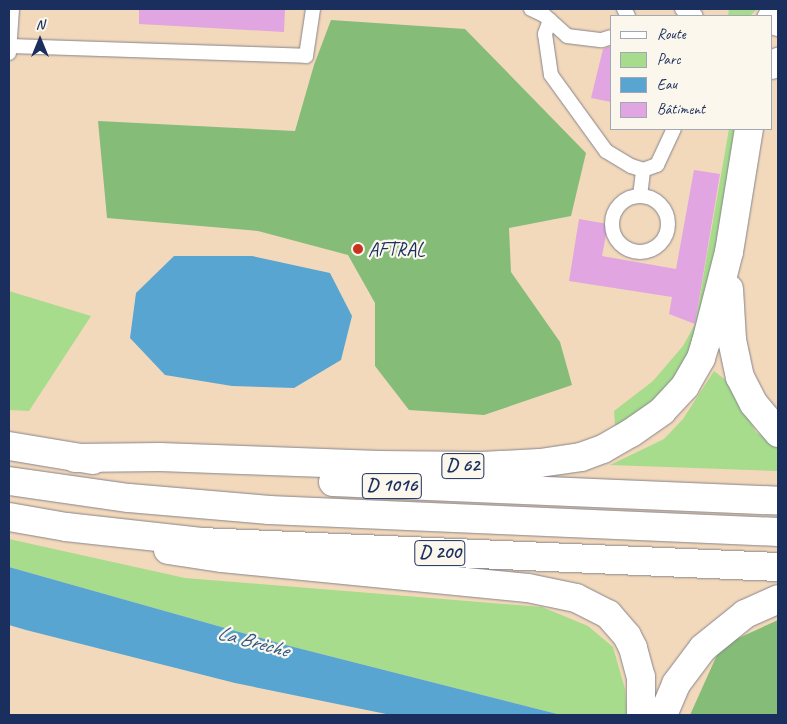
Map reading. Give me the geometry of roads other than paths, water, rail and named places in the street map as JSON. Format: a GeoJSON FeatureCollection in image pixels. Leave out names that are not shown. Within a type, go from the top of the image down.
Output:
{"type":"FeatureCollection","features":[{"type":"Feature","properties":{"kind":"main road","name":"D 62"},"geometry":{"type":"LineString","coordinates":[[75,458],[160,456],[370,465],[482,466],[540,463],[581,457],[603,449],[631,433],[662,411],[685,386],[701,358],[729,252],[749,130]]}},
{"type":"Feature","properties":{"kind":"main road","name":"D 62"},"geometry":{"type":"LineString","coordinates":[[729,252],[729,301],[735,359],[746,390],[763,416],[778,433]]}},
{"type":"Feature","properties":{"kind":"main road","name":"D 1016"},"geometry":{"type":"LineString","coordinates":[[9,446],[75,458],[189,471],[317,482],[778,501]]}},
{"type":"Feature","properties":{"kind":"main road","name":"D 1016"},"geometry":{"type":"LineString","coordinates":[[9,481],[129,498],[269,510],[778,532]]}},
{"type":"Feature","properties":{"kind":"main road","name":"D 200"},"geometry":{"type":"LineString","coordinates":[[9,517],[102,531],[234,544],[778,567]]}},
{"type":"Feature","properties":{"kind":"main road"},"geometry":{"type":"LineString","coordinates":[[102,531],[162,548],[214,557],[528,588],[576,598],[608,614],[627,636],[638,662],[641,677],[643,693],[641,715]]}},
{"type":"Feature","properties":{"kind":"main road"},"geometry":{"type":"LineString","coordinates":[[663,715],[676,684],[704,648],[745,614],[778,599]]}},
{"type":"Feature","properties":{"kind":"lane"},"geometry":{"type":"LineString","coordinates":[[9,53],[12,9]]}},
{"type":"Feature","properties":{"kind":"lane"},"geometry":{"type":"LineString","coordinates":[[9,46],[306,56],[313,9]]}},
{"type":"Feature","properties":{"kind":"lane"},"geometry":{"type":"LineString","coordinates":[[531,9],[550,20],[567,36],[602,40],[610,37]]}},
{"type":"Feature","properties":{"kind":"lane"},"geometry":{"type":"LineString","coordinates":[[682,9],[693,15]]}},
{"type":"Feature","properties":{"kind":"lane"},"geometry":{"type":"LineString","coordinates":[[550,20],[546,34],[551,75],[606,151],[631,166],[643,170],[657,165],[674,130]]}},
{"type":"Feature","properties":{"kind":"lane"},"geometry":{"type":"LineString","coordinates":[[640,196],[643,170]]}},
{"type":"Feature","properties":{"kind":"lane"},"geometry":{"type":"LineString","coordinates":[[640,196],[649,198],[663,209],[668,227],[660,243],[644,252],[626,249],[614,235],[612,226],[613,217],[623,202],[640,196]]}},
{"type":"Feature","properties":{"kind":"water"},"geometry":{"type":"Polygon","coordinates":[[[174,256],[252,256],[330,273],[352,316],[341,360],[294,388],[232,386],[165,375],[130,338],[136,293],[174,256]]]}},
{"type":"Feature","properties":{"kind":"water","name":"La Brèche"},"geometry":{"type":"Polygon","coordinates":[[[9,567],[282,644],[561,715],[391,715],[235,683],[26,630],[9,625],[9,567]]]}},
{"type":"Feature","properties":{"kind":"place","name":"AFTRAL"},"geometry":{"type":"Point","coordinates":[358,249]}}]}
